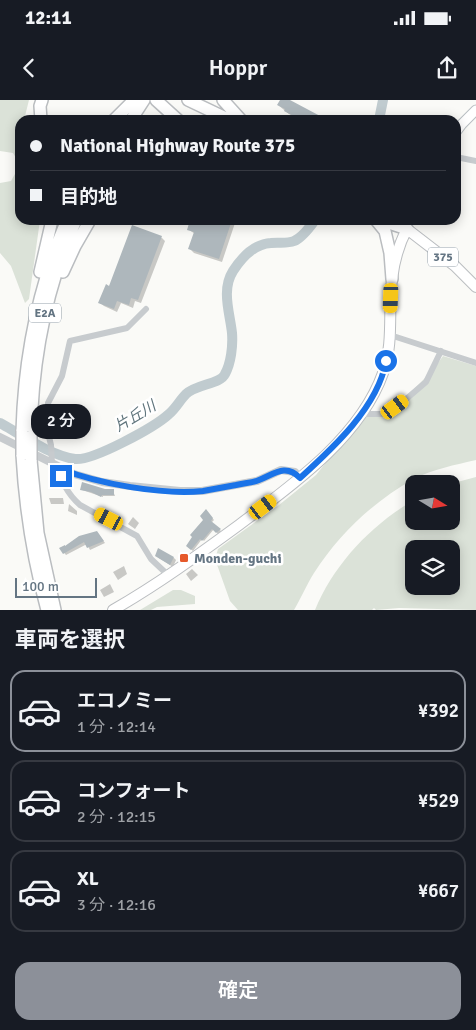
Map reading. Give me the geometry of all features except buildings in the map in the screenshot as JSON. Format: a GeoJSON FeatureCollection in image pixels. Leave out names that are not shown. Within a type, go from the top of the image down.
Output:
{"type":"FeatureCollection","features":[{"type":"Feature","properties":{"kind":"highway"},"geometry":{"type":"LineString","coordinates":[[33,115],[34,100]]}},
{"type":"Feature","properties":{"kind":"highway"},"geometry":{"type":"LineString","coordinates":[[40,115],[42,100]]}},
{"type":"Feature","properties":{"kind":"highway"},"geometry":{"type":"LineString","coordinates":[[156,100],[172,115]]}},
{"type":"Feature","properties":{"kind":"highway"},"geometry":{"type":"LineString","coordinates":[[188,100],[220,115]]}},
{"type":"Feature","properties":{"kind":"highway"},"geometry":{"type":"LineString","coordinates":[[223,100],[236,115]]}},
{"type":"Feature","properties":{"kind":"highway"},"geometry":{"type":"LineString","coordinates":[[121,115],[139,101]]}},
{"type":"Feature","properties":{"kind":"highway"},"geometry":{"type":"LineString","coordinates":[[125,115],[139,101]]}},
{"type":"Feature","properties":{"kind":"highway"},"geometry":{"type":"LineString","coordinates":[[132,115],[139,101]]}},
{"type":"Feature","properties":{"kind":"highway"},"geometry":{"type":"LineString","coordinates":[[27,406],[24,376],[33,307],[51,225]]}},
{"type":"Feature","properties":{"kind":"highway","name":"E2A"},"geometry":{"type":"LineString","coordinates":[[47,610],[30,534],[26,458],[28,359],[37,312],[53,256],[65,225]]}},
{"type":"Feature","properties":{"kind":"highway","name":"E2A"},"geometry":{"type":"LineString","coordinates":[[27,406],[46,310],[60,261],[74,225]]}},
{"type":"Feature","properties":{"kind":"highway"},"geometry":{"type":"LineString","coordinates":[[27,406],[56,291],[75,246],[87,225]]}},
{"type":"Feature","properties":{"kind":"highway"},"geometry":{"type":"LineString","coordinates":[[113,610],[141,594],[207,548],[300,478],[343,436],[361,414],[378,386],[384,371],[390,335],[392,279],[390,253],[385,230],[380,225]]}},
{"type":"Feature","properties":{"kind":"highway"},"geometry":{"type":"LineString","coordinates":[[392,279],[401,239],[408,225]]}},
{"type":"Feature","properties":{"kind":"highway","name":"375"},"geometry":{"type":"LineString","coordinates":[[410,225],[476,287]]}},
{"type":"Feature","properties":{"kind":"highway","name":"E2A"},"geometry":{"type":"LineString","coordinates":[[26,458],[38,533],[55,610]]}},
{"type":"Feature","properties":{"kind":"main road"},"geometry":{"type":"LineString","coordinates":[[461,125],[476,110]]}},
{"type":"Feature","properties":{"kind":"street"},"geometry":{"type":"LineString","coordinates":[[461,158],[476,161]]}},
{"type":"Feature","properties":{"kind":"street"},"geometry":{"type":"LineString","coordinates":[[52,464],[51,445],[46,425],[48,403],[62,376],[70,341],[127,328],[146,309]]}},
{"type":"Feature","properties":{"kind":"street"},"geometry":{"type":"LineString","coordinates":[[390,335],[476,363]]}},
{"type":"Feature","properties":{"kind":"street"},"geometry":{"type":"LineString","coordinates":[[361,414],[386,414],[405,400],[426,382],[441,352]]}},
{"type":"Feature","properties":{"kind":"street"},"geometry":{"type":"LineString","coordinates":[[0,437],[61,469],[84,478],[102,482],[180,491],[202,491],[257,481],[281,470],[295,472],[300,478]]}},
{"type":"Feature","properties":{"kind":"street"},"geometry":{"type":"LineString","coordinates":[[61,469],[61,476],[72,498],[80,505],[137,536],[151,559],[168,575]]}},
{"type":"Feature","properties":{"kind":"shaded area"},"geometry":{"type":"Polygon","coordinates":[[[0,100],[29,100],[25,115],[15,115],[15,156],[13,153],[0,151],[0,100]]]}},
{"type":"Feature","properties":{"kind":"shaded area"},"geometry":{"type":"Polygon","coordinates":[[[15,174],[15,225],[39,225],[29,299],[25,303],[11,266],[0,253],[0,183],[11,181],[15,174]]]}},
{"type":"Feature","properties":{"kind":"shaded area"},"geometry":{"type":"Polygon","coordinates":[[[443,356],[476,366],[476,460],[424,475],[405,475],[405,484],[371,508],[335,545],[311,577],[294,610],[238,610],[230,601],[215,559],[218,549],[279,505],[316,475],[364,415],[390,413],[433,370],[443,356]]]}},
{"type":"Feature","properties":{"kind":"shaded area"},"geometry":{"type":"Polygon","coordinates":[[[476,477],[476,610],[399,608],[376,610],[374,608],[372,610],[315,610],[332,577],[343,562],[369,534],[405,506],[405,530],[460,530],[460,481],[476,477]]]}},
{"type":"Feature","properties":{"kind":"shaded area"},"geometry":{"type":"Polygon","coordinates":[[[173,590],[181,590],[195,596],[195,604],[140,610],[173,590]]]}},
{"type":"Feature","properties":{"kind":"waterway","name":"片丘川"},"geometry":{"type":"LineString","coordinates":[[380,115],[383,100]]}},
{"type":"Feature","properties":{"kind":"waterway","name":"片丘川"},"geometry":{"type":"LineString","coordinates":[[0,423],[46,449],[75,459],[95,455],[151,427],[169,414],[190,391],[219,380],[225,374],[230,360],[232,343],[227,302],[229,278],[240,261],[259,246],[297,240],[311,225]]}},
{"type":"Feature","properties":{"kind":"place","name":"Monden-guchi"},"geometry":{"type":"Point","coordinates":[184,558]}},
{"type":"Feature","properties":{"kind":"route"},"geometry":{"type":"LineString","coordinates":[[61,476],[61,469],[84,478],[102,482],[180,491],[202,491],[257,481],[281,470],[295,472],[300,478],[343,436],[363,411],[378,386],[386,361]]}}]}
